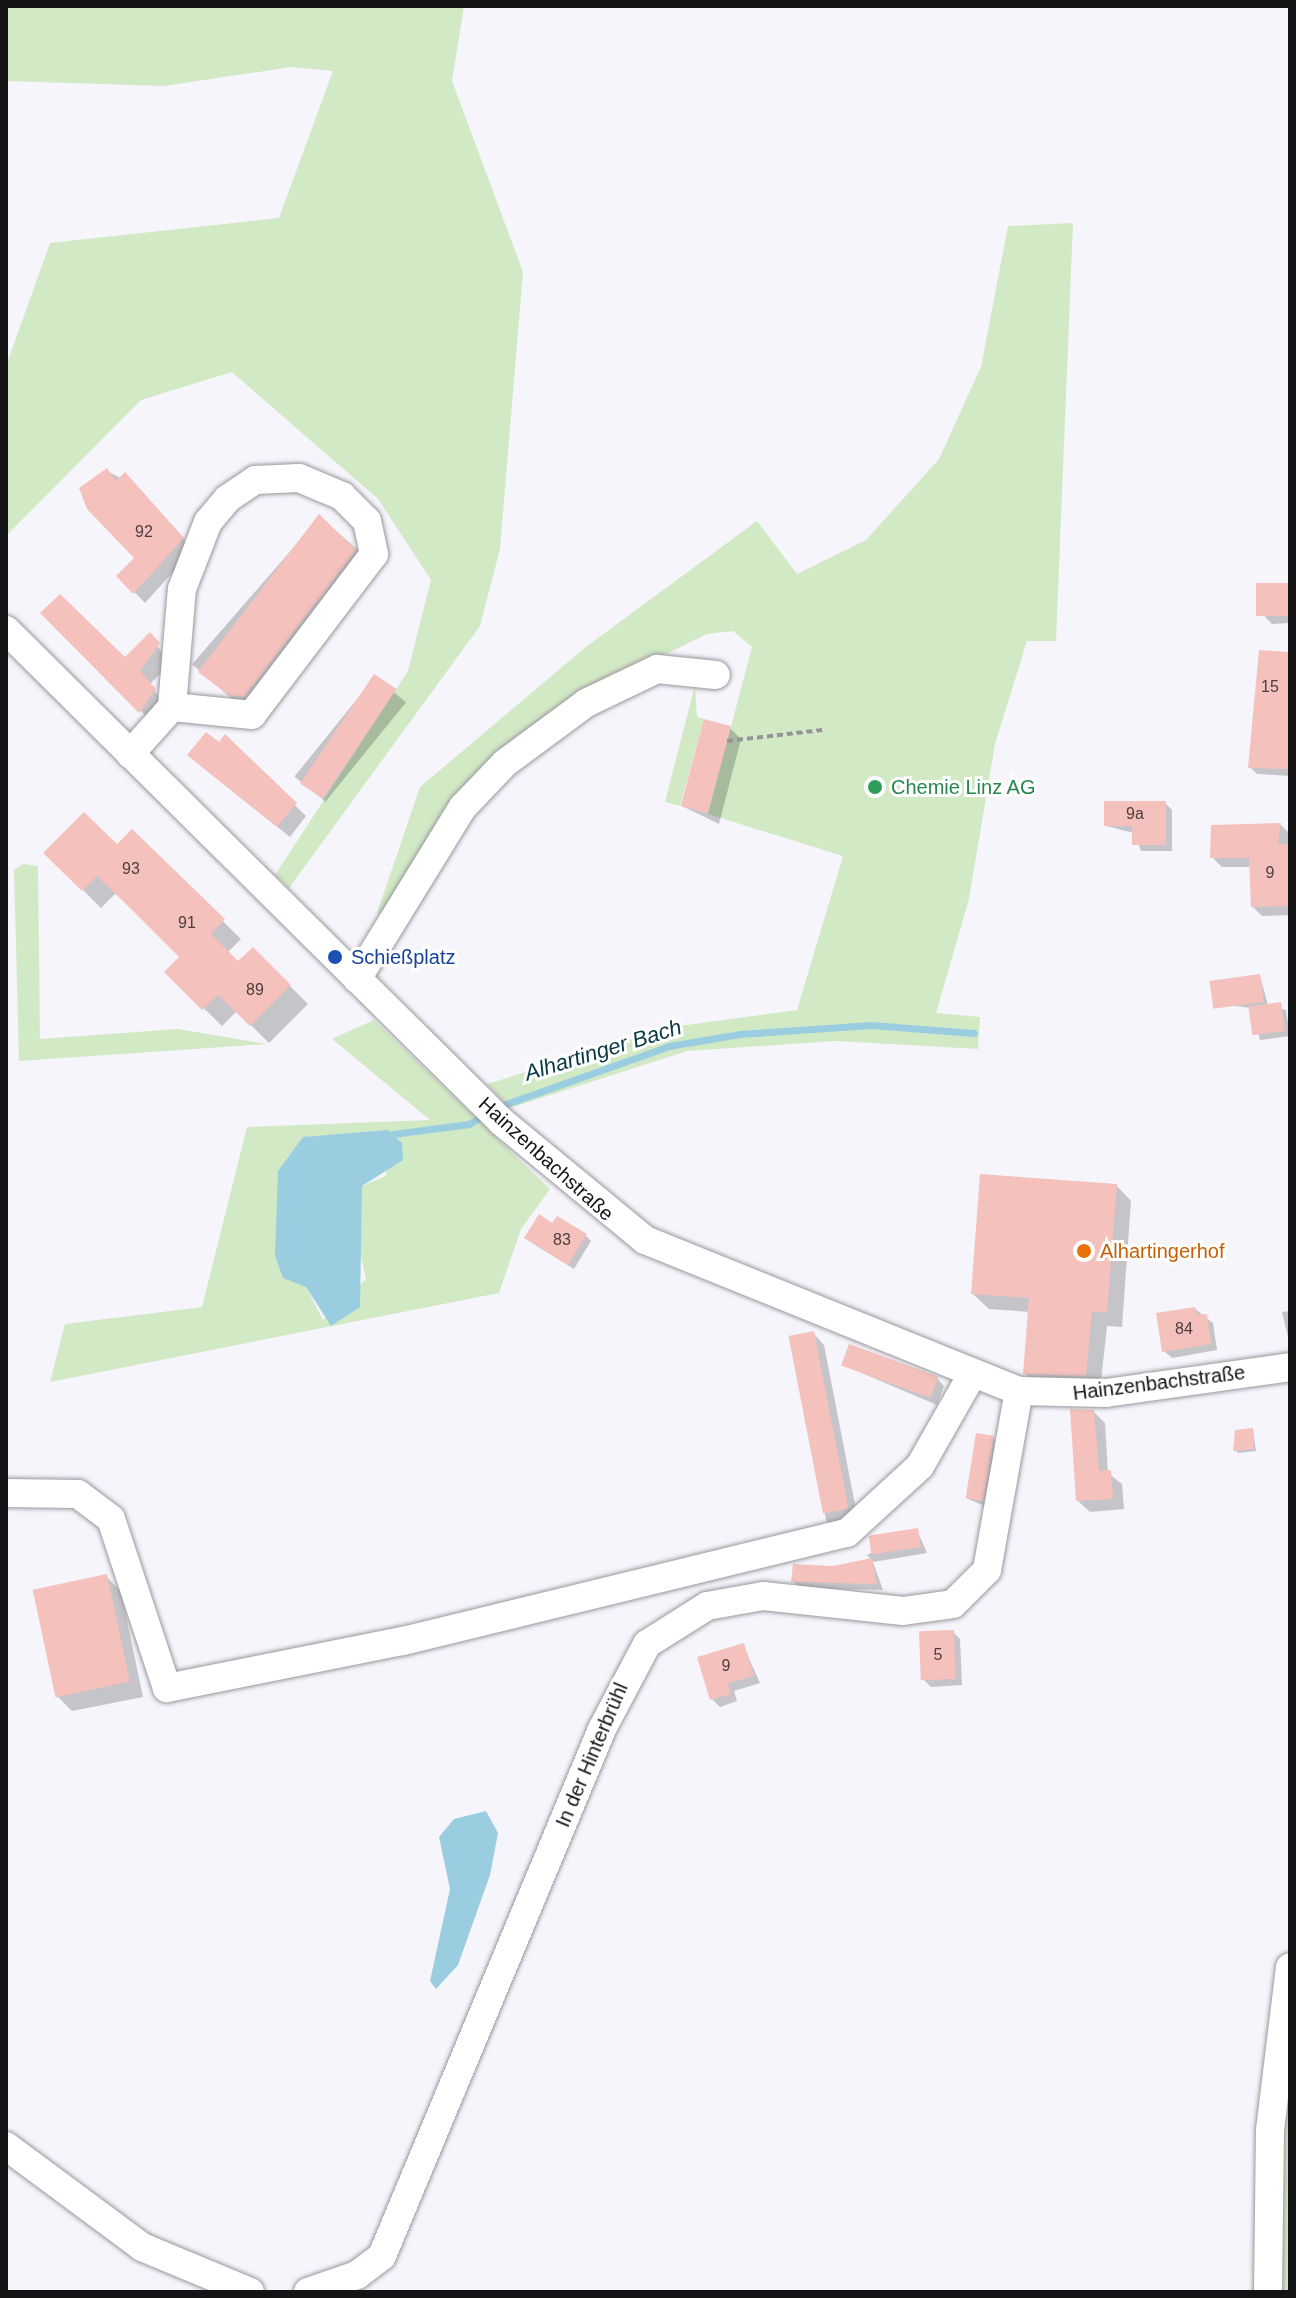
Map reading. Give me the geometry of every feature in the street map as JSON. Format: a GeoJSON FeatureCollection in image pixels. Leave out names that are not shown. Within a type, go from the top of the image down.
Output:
{"type":"FeatureCollection","features":[{"type":"Feature","properties":{"kind":"street"},"geometry":{"type":"LineString","coordinates":[[130,754],[172,707],[182,589],[208,522],[227,499],[255,480],[299,478],[342,496],[367,521],[374,554],[252,715],[172,707]]}},
{"type":"Feature","properties":{"kind":"street","name":"Hainzenbachstraße"},"geometry":{"type":"LineString","coordinates":[[6,630],[502,1122],[645,1240],[1019,1391],[1106,1393],[1290,1367]]}},
{"type":"Feature","properties":{"kind":"street"},"geometry":{"type":"LineString","coordinates":[[357,979],[463,807],[505,763],[586,703],[657,669],[716,675]]}},
{"type":"Feature","properties":{"kind":"street"},"geometry":{"type":"LineString","coordinates":[[6,1493],[78,1494],[111,1519],[167,1688],[403,1641],[847,1533],[920,1466],[973,1373]]}},
{"type":"Feature","properties":{"kind":"street","name":"In der Hinterbrühl"},"geometry":{"type":"LineString","coordinates":[[308,2292],[357,2275],[382,2256],[607,1716],[647,1644],[707,1606],[763,1596],[903,1611],[953,1604],[987,1570],[1019,1391]]}},
{"type":"Feature","properties":{"kind":"street"},"geometry":{"type":"LineString","coordinates":[[1268,2292],[1270,2130],[1290,1967]]}},
{"type":"Feature","properties":{"kind":"street"},"geometry":{"type":"LineString","coordinates":[[6,2146],[142,2247],[250,2292]]}},
{"type":"Feature","properties":{"kind":"path"},"geometry":{"type":"LineString","coordinates":[[727,741],[822,730]]}},
{"type":"Feature","properties":{"kind":"green space"},"geometry":{"type":"Polygon","coordinates":[[[6,6],[464,6],[452,81],[523,272],[500,549],[480,626],[289,888],[275,875],[408,671],[431,580],[378,499],[232,372],[141,400],[6,536],[6,366],[50,243],[279,218],[333,71],[292,67],[164,86],[6,81],[6,6]]]}},
{"type":"Feature","properties":{"kind":"green space"},"geometry":{"type":"Polygon","coordinates":[[[1073,223],[1056,641],[1027,641],[995,744],[969,899],[936,1013],[980,1017],[978,1049],[835,1041],[687,1051],[510,1108],[487,1084],[672,1027],[797,1010],[843,856],[708,814],[752,647],[733,631],[707,634],[611,681],[511,749],[391,921],[377,913],[420,787],[587,646],[757,521],[797,574],[866,540],[939,459],[981,367],[1008,226],[1073,223]]]}},
{"type":"Feature","properties":{"kind":"green space"},"geometry":{"type":"Polygon","coordinates":[[[695,685],[697,717],[704,719],[680,806],[665,802],[695,685]]]}},
{"type":"Feature","properties":{"kind":"green space"},"geometry":{"type":"Polygon","coordinates":[[[23,864],[38,866],[40,1039],[178,1029],[267,1044],[19,1061],[14,870],[23,864]]]}},
{"type":"Feature","properties":{"kind":"green space"},"geometry":{"type":"Polygon","coordinates":[[[374,1020],[550,1189],[521,1229],[499,1293],[50,1382],[65,1324],[202,1307],[247,1127],[430,1120],[332,1039],[374,1020]],[[388,1130],[306,1287],[323,1320],[366,1279],[356,1235],[362,1186],[386,1176],[388,1130]]]}},
{"type":"Feature","properties":{"kind":"green space"},"geometry":{"type":"Polygon","coordinates":[[[1290,2036],[1290,2292],[1281,2292],[1281,2105],[1290,2036]]]}},
{"type":"Feature","properties":{"kind":"water"},"geometry":{"type":"Polygon","coordinates":[[[388,1130],[402,1143],[403,1160],[362,1186],[360,1307],[331,1326],[306,1287],[283,1278],[275,1256],[278,1171],[303,1137],[388,1130]]]}},
{"type":"Feature","properties":{"kind":"water"},"geometry":{"type":"Polygon","coordinates":[[[486,1811],[498,1833],[490,1875],[458,1965],[436,1989],[430,1981],[450,1889],[439,1837],[454,1819],[486,1811]]]}},
{"type":"Feature","properties":{"kind":"building"},"geometry":{"type":"Polygon","coordinates":[[[107,468],[116,481],[125,472],[184,538],[133,594],[116,576],[134,558],[87,509],[79,488],[107,468]]]}},
{"type":"Feature","properties":{"kind":"building"},"geometry":{"type":"Polygon","coordinates":[[[319,514],[356,550],[244,697],[230,696],[198,672],[319,514]]]}},
{"type":"Feature","properties":{"kind":"building"},"geometry":{"type":"Polygon","coordinates":[[[1256,583],[1290,583],[1290,616],[1256,616],[1256,583]]]}},
{"type":"Feature","properties":{"kind":"building"},"geometry":{"type":"Polygon","coordinates":[[[60,594],[125,657],[150,632],[160,643],[140,671],[156,689],[139,713],[40,613],[60,594]]]}},
{"type":"Feature","properties":{"kind":"building"},"geometry":{"type":"Polygon","coordinates":[[[1259,650],[1290,652],[1290,769],[1248,768],[1259,650]]]}},
{"type":"Feature","properties":{"kind":"building"},"geometry":{"type":"Polygon","coordinates":[[[374,674],[396,689],[323,799],[300,783],[374,674]]]}},
{"type":"Feature","properties":{"kind":"building"},"geometry":{"type":"Polygon","coordinates":[[[704,719],[731,726],[708,813],[681,806],[704,719]]]}},
{"type":"Feature","properties":{"kind":"building"},"geometry":{"type":"Polygon","coordinates":[[[206,732],[219,742],[225,734],[297,803],[277,827],[187,755],[206,732]]]}},
{"type":"Feature","properties":{"kind":"building"},"geometry":{"type":"Polygon","coordinates":[[[1104,801],[1166,801],[1166,845],[1132,845],[1132,826],[1104,826],[1104,801]]]}},
{"type":"Feature","properties":{"kind":"building"},"geometry":{"type":"Polygon","coordinates":[[[84,812],[117,844],[132,829],[225,919],[211,934],[238,961],[253,947],[291,985],[250,1026],[218,995],[202,1010],[164,972],[179,957],[130,908],[97,876],[82,891],[43,853],[84,812]]]}},
{"type":"Feature","properties":{"kind":"building"},"geometry":{"type":"Polygon","coordinates":[[[1281,823],[1278,844],[1290,844],[1290,906],[1251,907],[1249,858],[1210,858],[1211,825],[1281,823]]]}},
{"type":"Feature","properties":{"kind":"building"},"geometry":{"type":"Polygon","coordinates":[[[1260,974],[1264,1002],[1213,1009],[1209,981],[1260,974]]]}},
{"type":"Feature","properties":{"kind":"building"},"geometry":{"type":"Polygon","coordinates":[[[1281,1002],[1285,1031],[1252,1035],[1248,1007],[1281,1002]]]}},
{"type":"Feature","properties":{"kind":"building","name":"Alhartingerhof"},"geometry":{"type":"Polygon","coordinates":[[[980,1174],[1117,1184],[1107,1313],[1092,1311],[1086,1376],[1023,1374],[1029,1298],[971,1294],[980,1174]]]}},
{"type":"Feature","properties":{"kind":"building"},"geometry":{"type":"Polygon","coordinates":[[[539,1214],[552,1223],[557,1216],[587,1234],[568,1265],[524,1238],[539,1214]]]}},
{"type":"Feature","properties":{"kind":"building"},"geometry":{"type":"Polygon","coordinates":[[[1195,1307],[1197,1315],[1207,1314],[1211,1344],[1162,1352],[1156,1313],[1195,1307]]]}},
{"type":"Feature","properties":{"kind":"building"},"geometry":{"type":"Polygon","coordinates":[[[814,1331],[849,1509],[823,1514],[788,1336],[814,1331]]]}},
{"type":"Feature","properties":{"kind":"building"},"geometry":{"type":"Polygon","coordinates":[[[849,1344],[938,1376],[930,1398],[841,1366],[849,1344]]]}},
{"type":"Feature","properties":{"kind":"building"},"geometry":{"type":"Polygon","coordinates":[[[1070,1409],[1094,1410],[1099,1471],[1111,1470],[1113,1499],[1076,1501],[1070,1409]]]}},
{"type":"Feature","properties":{"kind":"building"},"geometry":{"type":"Polygon","coordinates":[[[1253,1428],[1254,1449],[1233,1451],[1235,1430],[1253,1428]]]}},
{"type":"Feature","properties":{"kind":"building"},"geometry":{"type":"Polygon","coordinates":[[[976,1433],[994,1436],[983,1501],[966,1498],[976,1433]]]}},
{"type":"Feature","properties":{"kind":"building"},"geometry":{"type":"Polygon","coordinates":[[[918,1528],[921,1547],[872,1555],[869,1536],[918,1528]]]}},
{"type":"Feature","properties":{"kind":"building"},"geometry":{"type":"Polygon","coordinates":[[[872,1558],[877,1584],[791,1582],[793,1564],[833,1566],[872,1558]]]}},
{"type":"Feature","properties":{"kind":"building"},"geometry":{"type":"Polygon","coordinates":[[[107,1574],[130,1682],[56,1697],[33,1590],[107,1574]]]}},
{"type":"Feature","properties":{"kind":"building"},"geometry":{"type":"Polygon","coordinates":[[[954,1630],[956,1679],[921,1680],[919,1631],[954,1630]]]}},
{"type":"Feature","properties":{"kind":"building"},"geometry":{"type":"Polygon","coordinates":[[[744,1643],[754,1676],[728,1683],[731,1694],[710,1700],[697,1657],[744,1643]]]}},
{"type":"Feature","properties":{"kind":"waterway","name":"Alhartinger Bach"},"geometry":{"type":"LineString","coordinates":[[495,1108],[669,1046],[740,1034],[871,1025],[974,1033]]}},
{"type":"Feature","properties":{"kind":"waterway","name":"Alhartinger Bach"},"geometry":{"type":"LineString","coordinates":[[393,1134],[469,1124],[484,1115]]}},
{"type":"Feature","properties":{"kind":"place","name":"Chemie Linz AG"},"geometry":{"type":"Point","coordinates":[875,787]}},
{"type":"Feature","properties":{"kind":"place","name":"Schießplatz"},"geometry":{"type":"Point","coordinates":[335,957]}},
{"type":"Feature","properties":{"kind":"place","name":"Alhartingerhof"},"geometry":{"type":"Point","coordinates":[1084,1251]}}]}
